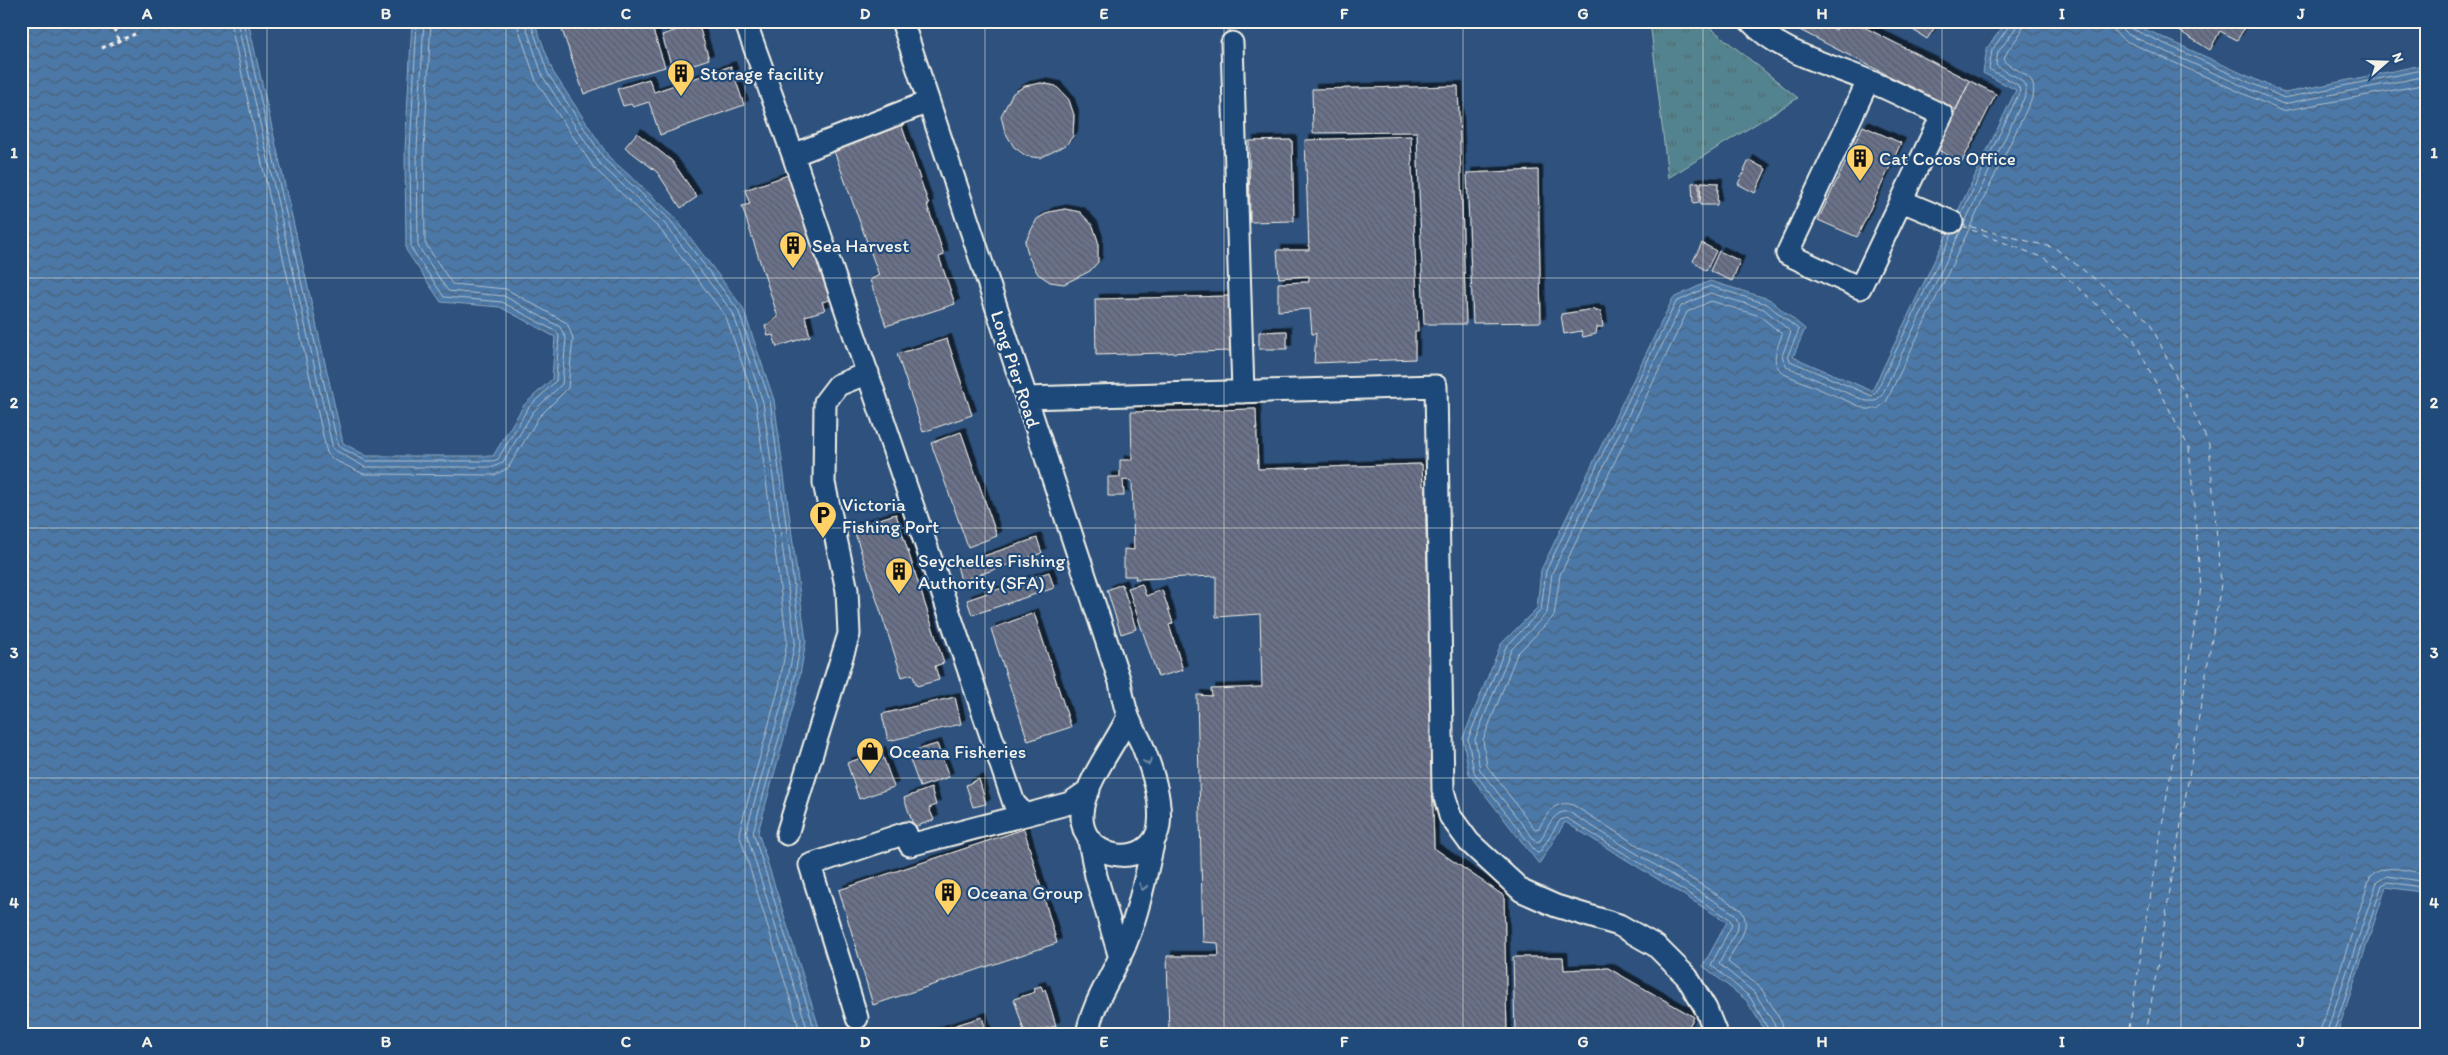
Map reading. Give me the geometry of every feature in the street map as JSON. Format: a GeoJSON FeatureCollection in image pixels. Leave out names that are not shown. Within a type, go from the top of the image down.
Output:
{"type":"FeatureCollection","features":[{"type":"Feature","properties":{"kind":"street"},"geometry":{"type":"LineString","coordinates":[[745,21],[868,373],[1006,782],[1014,802],[1025,815]]}},
{"type":"Feature","properties":{"kind":"street","name":"Long Pier Road"},"geometry":{"type":"LineString","coordinates":[[902,21],[1120,682],[1128,717],[1142,745],[1157,796],[1159,826],[1136,914],[1120,958],[1090,1017],[1087,1034]]}},
{"type":"Feature","properties":{"kind":"street"},"geometry":{"type":"LineString","coordinates":[[1750,21],[1768,36],[1788,48],[1819,63],[1868,81],[1942,115],[1860,288],[1787,254],[1868,81]]}},
{"type":"Feature","properties":{"kind":"street"},"geometry":{"type":"LineString","coordinates":[[1770,21],[1788,48]]}},
{"type":"Feature","properties":{"kind":"street"},"geometry":{"type":"LineString","coordinates":[[1232,44],[1243,392]]}},
{"type":"Feature","properties":{"kind":"street"},"geometry":{"type":"LineString","coordinates":[[793,155],[928,102]]}},
{"type":"Feature","properties":{"kind":"street"},"geometry":{"type":"LineString","coordinates":[[1902,201],[1952,222]]}},
{"type":"Feature","properties":{"kind":"street"},"geometry":{"type":"LineString","coordinates":[[787,834],[849,634],[847,590],[824,483],[825,402],[838,385],[868,373]]}},
{"type":"Feature","properties":{"kind":"street"},"geometry":{"type":"LineString","coordinates":[[1026,398],[1436,386],[1443,790],[1450,816],[1469,842],[1522,891],[1556,906],[1619,926],[1656,946],[1687,977],[1706,1008],[1716,1034]]}},
{"type":"Feature","properties":{"kind":"street"},"geometry":{"type":"LineString","coordinates":[[1120,958],[1096,876],[1089,841],[1083,829],[1082,817],[1083,804],[1089,790],[1128,717]]}},
{"type":"Feature","properties":{"kind":"street"},"geometry":{"type":"LineString","coordinates":[[857,1018],[810,865],[906,833],[910,845],[1070,803],[1089,790]]}},
{"type":"Feature","properties":{"kind":"street"},"geometry":{"type":"LineString","coordinates":[[1089,841],[1100,850],[1116,855],[1135,853],[1146,848],[1154,840]]}},
{"type":"Feature","properties":{"kind":"path"},"geometry":{"type":"LineString","coordinates":[[111,21],[119,41]]}},
{"type":"Feature","properties":{"kind":"path"},"geometry":{"type":"LineString","coordinates":[[102,48],[135,34]]}},
{"type":"Feature","properties":{"kind":"green space"},"geometry":{"type":"Polygon","coordinates":[[[1650,21],[1702,21],[1798,98],[1668,178],[1650,21]]]}},
{"type":"Feature","properties":{"kind":"water"},"geometry":{"type":"Polygon","coordinates":[[[21,21],[248,21],[343,443],[367,456],[493,456],[524,405],[552,379],[555,337],[500,307],[441,302],[406,250],[405,150],[412,21],[534,21],[553,72],[609,157],[674,216],[743,308],[774,400],[806,641],[797,692],[758,832],[821,1034],[21,1034],[21,21]]]}},
{"type":"Feature","properties":{"kind":"water"},"geometry":{"type":"Polygon","coordinates":[[[2007,21],[2127,21],[2285,93],[2427,64],[2427,893],[2386,887],[2337,1034],[1767,1034],[1746,1000],[1703,966],[1727,922],[1565,822],[1539,864],[1469,774],[1463,738],[1501,644],[1537,608],[1541,570],[1673,298],[1710,281],[1769,299],[1805,329],[1793,357],[1872,391],[2016,90],[1983,73],[1987,48],[2007,21]]]}},
{"type":"Feature","properties":{"kind":"building"},"geometry":{"type":"Polygon","coordinates":[[[559,21],[650,21],[665,67],[621,79],[584,94],[559,21]]]}},
{"type":"Feature","properties":{"kind":"building"},"geometry":{"type":"Polygon","coordinates":[[[1782,21],[1820,21],[1836,30],[1841,21],[1852,21],[1970,81],[1956,110],[1782,21]]]}},
{"type":"Feature","properties":{"kind":"building"},"geometry":{"type":"Polygon","coordinates":[[[1899,21],[1939,21],[1927,39],[1899,21]]]}},
{"type":"Feature","properties":{"kind":"building"},"geometry":{"type":"Polygon","coordinates":[[[2170,21],[2249,21],[2237,40],[2220,31],[2210,50],[2168,24],[2170,21]]]}},
{"type":"Feature","properties":{"kind":"building"},"geometry":{"type":"Polygon","coordinates":[[[698,23],[709,59],[673,71],[662,35],[698,23]]]}},
{"type":"Feature","properties":{"kind":"building","name":"Storage facility"},"geometry":{"type":"Polygon","coordinates":[[[731,66],[744,105],[660,135],[649,102],[633,107],[631,104],[623,106],[617,89],[649,79],[654,92],[731,66]]]}},
{"type":"Feature","properties":{"kind":"building"},"geometry":{"type":"Polygon","coordinates":[[[1970,81],[1996,94],[1962,162],[1936,149],[1970,81]]]}},
{"type":"Feature","properties":{"kind":"building"},"geometry":{"type":"Polygon","coordinates":[[[1041,83],[1056,86],[1069,100],[1074,115],[1073,136],[1066,145],[1040,158],[1026,156],[1014,147],[1005,132],[1001,116],[1013,93],[1025,86],[1041,83]]]}},
{"type":"Feature","properties":{"kind":"building"},"geometry":{"type":"Polygon","coordinates":[[[1458,86],[1466,324],[1424,324],[1417,132],[1313,133],[1312,89],[1458,86]]]}},
{"type":"Feature","properties":{"kind":"building"},"geometry":{"type":"Polygon","coordinates":[[[901,124],[944,255],[939,257],[955,304],[886,326],[870,280],[879,275],[833,148],[901,124]]]}},
{"type":"Feature","properties":{"kind":"building","name":"Cat Cocos Office"},"geometry":{"type":"Polygon","coordinates":[[[1863,126],[1901,143],[1857,237],[1818,220],[1863,126]]]}},
{"type":"Feature","properties":{"kind":"building"},"geometry":{"type":"Polygon","coordinates":[[[637,133],[672,161],[697,197],[681,208],[657,172],[625,147],[637,133]]]}},
{"type":"Feature","properties":{"kind":"building"},"geometry":{"type":"Polygon","coordinates":[[[1411,136],[1418,331],[1415,331],[1415,359],[1314,363],[1316,333],[1312,334],[1310,309],[1278,311],[1278,283],[1309,282],[1309,276],[1279,278],[1277,250],[1309,250],[1305,140],[1411,136]]]}},
{"type":"Feature","properties":{"kind":"building"},"geometry":{"type":"Polygon","coordinates":[[[1292,140],[1294,221],[1250,222],[1249,141],[1292,140]]]}},
{"type":"Feature","properties":{"kind":"building"},"geometry":{"type":"Polygon","coordinates":[[[1749,160],[1766,169],[1755,193],[1738,184],[1749,160]]]}},
{"type":"Feature","properties":{"kind":"building"},"geometry":{"type":"Polygon","coordinates":[[[1538,170],[1541,322],[1473,323],[1467,173],[1538,170]]]}},
{"type":"Feature","properties":{"kind":"building","name":"Sea Harvest"},"geometry":{"type":"Polygon","coordinates":[[[791,174],[833,299],[822,302],[825,310],[805,316],[810,336],[777,347],[773,335],[768,336],[765,326],[778,317],[742,206],[750,204],[745,190],[791,174]]]}},
{"type":"Feature","properties":{"kind":"building"},"geometry":{"type":"Polygon","coordinates":[[[1699,182],[1699,203],[1693,204],[1692,183],[1699,182]]]}},
{"type":"Feature","properties":{"kind":"building"},"geometry":{"type":"Polygon","coordinates":[[[1701,182],[1718,183],[1717,205],[1700,205],[1701,182]]]}},
{"type":"Feature","properties":{"kind":"building"},"geometry":{"type":"Polygon","coordinates":[[[1065,209],[1080,212],[1093,226],[1098,241],[1098,262],[1090,271],[1064,284],[1050,282],[1038,274],[1029,258],[1025,242],[1037,219],[1049,212],[1065,209]]]}},
{"type":"Feature","properties":{"kind":"building"},"geometry":{"type":"Polygon","coordinates":[[[1702,243],[1716,251],[1706,271],[1693,261],[1702,243]]]}},
{"type":"Feature","properties":{"kind":"building"},"geometry":{"type":"Polygon","coordinates":[[[1719,251],[1740,261],[1732,281],[1710,271],[1719,251]]]}},
{"type":"Feature","properties":{"kind":"building"},"geometry":{"type":"Polygon","coordinates":[[[1231,296],[1230,351],[1096,355],[1095,299],[1231,296]]]}},
{"type":"Feature","properties":{"kind":"building"},"geometry":{"type":"Polygon","coordinates":[[[1595,309],[1595,311],[1601,311],[1603,327],[1597,327],[1596,334],[1583,337],[1581,331],[1564,334],[1561,314],[1595,309]]]}},
{"type":"Feature","properties":{"kind":"building"},"geometry":{"type":"Polygon","coordinates":[[[1287,331],[1287,349],[1259,349],[1259,332],[1287,331]]]}},
{"type":"Feature","properties":{"kind":"building"},"geometry":{"type":"Polygon","coordinates":[[[947,339],[972,415],[923,432],[897,354],[947,339]]]}},
{"type":"Feature","properties":{"kind":"building"},"geometry":{"type":"Polygon","coordinates":[[[1256,409],[1258,469],[1422,464],[1423,486],[1425,486],[1434,848],[1504,896],[1507,1034],[1169,1034],[1167,956],[1219,956],[1218,943],[1203,942],[1197,695],[1212,696],[1211,689],[1262,687],[1260,614],[1216,617],[1216,576],[1135,579],[1136,576],[1124,576],[1124,549],[1134,550],[1132,481],[1123,480],[1124,496],[1108,496],[1108,477],[1120,477],[1120,460],[1132,460],[1131,412],[1256,409]]]}},
{"type":"Feature","properties":{"kind":"building"},"geometry":{"type":"Polygon","coordinates":[[[961,432],[997,536],[968,547],[931,443],[961,432]]]}},
{"type":"Feature","properties":{"kind":"building","name":"Seychelles Fishing Authority (SFA)"},"geometry":{"type":"Polygon","coordinates":[[[896,514],[944,663],[935,666],[939,680],[917,686],[912,674],[902,677],[853,527],[896,514]]]}},
{"type":"Feature","properties":{"kind":"building"},"geometry":{"type":"Polygon","coordinates":[[[1037,538],[1042,553],[961,581],[957,565],[1037,538]]]}},
{"type":"Feature","properties":{"kind":"building"},"geometry":{"type":"Polygon","coordinates":[[[1049,572],[1054,588],[972,615],[967,600],[1049,572]]]}},
{"type":"Feature","properties":{"kind":"building"},"geometry":{"type":"Polygon","coordinates":[[[1122,584],[1136,629],[1121,634],[1107,590],[1122,584]]]}},
{"type":"Feature","properties":{"kind":"building"},"geometry":{"type":"Polygon","coordinates":[[[1142,584],[1146,596],[1162,590],[1173,623],[1169,625],[1183,670],[1158,677],[1128,588],[1142,584]]]}},
{"type":"Feature","properties":{"kind":"building"},"geometry":{"type":"Polygon","coordinates":[[[1034,613],[1071,727],[1028,741],[991,629],[1034,613]]]}},
{"type":"Feature","properties":{"kind":"building"},"geometry":{"type":"Polygon","coordinates":[[[955,697],[961,724],[888,741],[882,714],[955,697]]]}},
{"type":"Feature","properties":{"kind":"building"},"geometry":{"type":"Polygon","coordinates":[[[937,744],[949,777],[920,787],[910,760],[918,757],[916,750],[937,744]]]}},
{"type":"Feature","properties":{"kind":"building","name":"Oceana Fisheries"},"geometry":{"type":"Polygon","coordinates":[[[881,751],[894,787],[859,799],[847,763],[881,751]]]}},
{"type":"Feature","properties":{"kind":"building"},"geometry":{"type":"Polygon","coordinates":[[[979,779],[986,804],[973,807],[966,785],[979,779]]]}},
{"type":"Feature","properties":{"kind":"building"},"geometry":{"type":"Polygon","coordinates":[[[931,788],[936,805],[929,808],[934,820],[914,827],[904,798],[931,788]]]}},
{"type":"Feature","properties":{"kind":"building","name":"Oceana Group"},"geometry":{"type":"Polygon","coordinates":[[[1024,829],[1057,943],[873,1005],[839,890],[1024,829]]]}},
{"type":"Feature","properties":{"kind":"building"},"geometry":{"type":"Polygon","coordinates":[[[1513,957],[1563,957],[1564,970],[1608,968],[1694,1017],[1685,1034],[1515,1034],[1513,957]]]}},
{"type":"Feature","properties":{"kind":"building"},"geometry":{"type":"Polygon","coordinates":[[[1041,986],[1043,991],[1045,989],[1056,1026],[1025,1034],[1014,999],[1035,992],[1034,988],[1041,986]]]}},
{"type":"Feature","properties":{"kind":"building"},"geometry":{"type":"Polygon","coordinates":[[[982,1017],[987,1034],[927,1034],[982,1017]]]}},
{"type":"Feature","properties":{"kind":"ferry route"},"geometry":{"type":"LineString","coordinates":[[1960,224],[2055,248],[2149,321],[2209,444],[2221,584],[2146,1034]]}},
{"type":"Feature","properties":{"kind":"ferry route"},"geometry":{"type":"LineString","coordinates":[[1962,226],[2046,259],[2132,336],[2189,448],[2201,587],[2128,1034]]}},
{"type":"Feature","properties":{"kind":"place","name":"Storage facility"},"geometry":{"type":"Point","coordinates":[681,97]}},
{"type":"Feature","properties":{"kind":"place","name":"Cat Cocos Office"},"geometry":{"type":"Point","coordinates":[1860,182]}},
{"type":"Feature","properties":{"kind":"place","name":"Sea Harvest"},"geometry":{"type":"Point","coordinates":[793,269]}},
{"type":"Feature","properties":{"kind":"place","name":"Victoria Fishing Port"},"geometry":{"type":"Point","coordinates":[823,539]}},
{"type":"Feature","properties":{"kind":"place","name":"Seychelles Fishing Authority (SFA)"},"geometry":{"type":"Point","coordinates":[899,595]}},
{"type":"Feature","properties":{"kind":"place","name":"Oceana Fisheries"},"geometry":{"type":"Point","coordinates":[870,775]}},
{"type":"Feature","properties":{"kind":"place","name":"Oceana Group"},"geometry":{"type":"Point","coordinates":[948,916]}}]}
